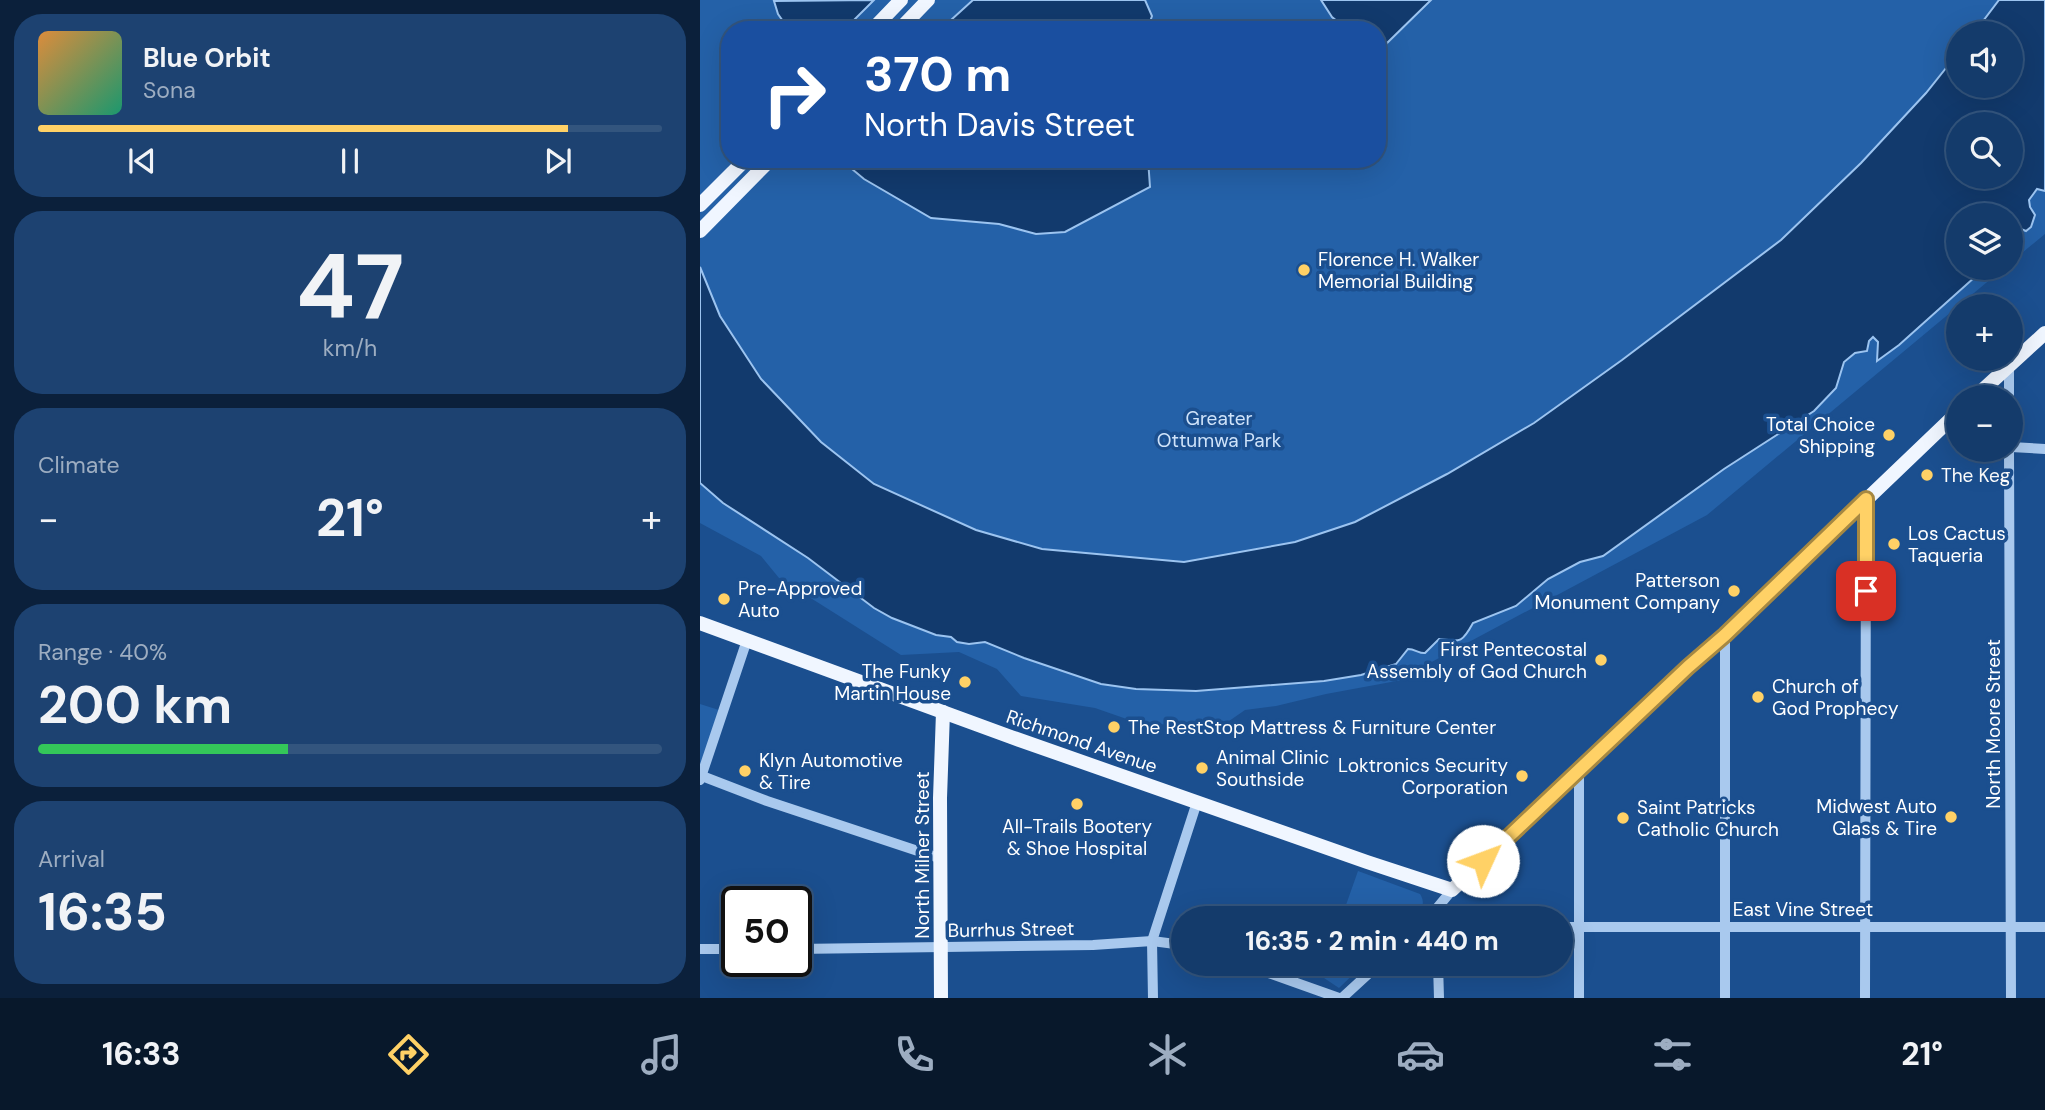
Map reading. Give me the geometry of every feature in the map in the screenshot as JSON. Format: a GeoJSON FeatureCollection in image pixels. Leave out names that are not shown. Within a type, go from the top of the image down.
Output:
{"type":"FeatureCollection","features":[{"type":"Feature","properties":{"kind":"main road"},"geometry":{"type":"LineString","coordinates":[[881,21],[901,0]]}},
{"type":"Feature","properties":{"kind":"main road"},"geometry":{"type":"LineString","coordinates":[[907,21],[928,0]]}},
{"type":"Feature","properties":{"kind":"main road"},"geometry":{"type":"LineString","coordinates":[[700,205],[737,168]]}},
{"type":"Feature","properties":{"kind":"main road"},"geometry":{"type":"LineString","coordinates":[[700,231],[762,168]]}},
{"type":"Feature","properties":{"kind":"main road"},"geometry":{"type":"LineString","coordinates":[[2023,353],[2045,333]]}},
{"type":"Feature","properties":{"kind":"main road"},"geometry":{"type":"LineString","coordinates":[[1988,385],[2004,371]]}},
{"type":"Feature","properties":{"kind":"main road"},"geometry":{"type":"LineString","coordinates":[[1452,890],[1946,423]]}},
{"type":"Feature","properties":{"kind":"main road","name":"Richmond Avenue"},"geometry":{"type":"LineString","coordinates":[[700,623],[943,712],[1452,890]]}},
{"type":"Feature","properties":{"kind":"main road","name":"North Milner Street"},"geometry":{"type":"LineString","coordinates":[[941,998],[940,798],[943,712]]}},
{"type":"Feature","properties":{"kind":"street"},"geometry":{"type":"LineString","coordinates":[[2023,448],[2045,449]]}},
{"type":"Feature","properties":{"kind":"street","name":"North Moore Street"},"geometry":{"type":"LineString","coordinates":[[2010,462],[2011,998]]}},
{"type":"Feature","properties":{"kind":"street"},"geometry":{"type":"LineString","coordinates":[[1865,998],[1866,499]]}},
{"type":"Feature","properties":{"kind":"street"},"geometry":{"type":"LineString","coordinates":[[1725,635],[1725,998]]}},
{"type":"Feature","properties":{"kind":"street"},"geometry":{"type":"LineString","coordinates":[[747,640],[701,778],[942,859]]}},
{"type":"Feature","properties":{"kind":"street"},"geometry":{"type":"LineString","coordinates":[[1579,771],[1579,998]]}},
{"type":"Feature","properties":{"kind":"street"},"geometry":{"type":"LineString","coordinates":[[1153,998],[1152,941],[1197,802]]}},
{"type":"Feature","properties":{"kind":"street"},"geometry":{"type":"LineString","coordinates":[[1439,906],[1452,890]]}},
{"type":"Feature","properties":{"kind":"street","name":"East Vine Street"},"geometry":{"type":"LineString","coordinates":[[1573,927],[2045,927]]}},
{"type":"Feature","properties":{"kind":"street","name":"Burrhus Street"},"geometry":{"type":"LineString","coordinates":[[812,948],[1093,945],[1152,941],[1171,943]]}},
{"type":"Feature","properties":{"kind":"street"},"geometry":{"type":"LineString","coordinates":[[700,950],[721,949]]}},
{"type":"Feature","properties":{"kind":"street"},"geometry":{"type":"LineString","coordinates":[[1277,976],[1341,998],[1366,976]]}},
{"type":"Feature","properties":{"kind":"street"},"geometry":{"type":"LineString","coordinates":[[1438,976],[1439,998]]}},
{"type":"Feature","properties":{"kind":"green space","name":"Greater Ottumwa Park"},"geometry":{"type":"Polygon","coordinates":[[[700,0],[2045,0],[2045,234],[2023,252],[2023,203],[1946,203],[1946,280],[1990,280],[1973,294],[1946,294],[1946,316],[1707,515],[1411,673],[1401,675],[1402,680],[1245,710],[1219,728],[1204,725],[1141,724],[1095,708],[1021,696],[997,669],[959,652],[901,655],[779,578],[761,556],[700,523],[700,0]],[[1025,658],[1101,684],[1152,690],[1025,658]]]}},
{"type":"Feature","properties":{"kind":"green space"},"geometry":{"type":"Polygon","coordinates":[[[700,704],[719,710],[700,780],[700,704]]]}},
{"type":"Feature","properties":{"kind":"green space"},"geometry":{"type":"Polygon","coordinates":[[[1358,871],[1420,894],[1423,901],[1422,906],[1346,906],[1358,871]]]}},
{"type":"Feature","properties":{"kind":"green space"},"geometry":{"type":"Polygon","coordinates":[[[1321,976],[1352,976],[1339,988],[1321,976]]]}},
{"type":"Feature","properties":{"kind":"shaded area"},"geometry":{"type":"Polygon","coordinates":[[[874,0],[853,21],[783,21],[774,1],[874,0]]]}},
{"type":"Feature","properties":{"kind":"shaded area"},"geometry":{"type":"Polygon","coordinates":[[[973,0],[1145,0],[1152,16],[1150,21],[950,21],[973,0]]]}},
{"type":"Feature","properties":{"kind":"shaded area"},"geometry":{"type":"Polygon","coordinates":[[[1321,0],[1431,0],[1386,44],[1386,21],[1337,21],[1321,0]]]}},
{"type":"Feature","properties":{"kind":"shaded area"},"geometry":{"type":"Polygon","coordinates":[[[1999,0],[2045,0],[2045,191],[2037,189],[2029,200],[2035,215],[2031,227],[2026,231],[2023,230],[2023,203],[1946,203],[1946,280],[1972,280],[1956,294],[1946,294],[1946,303],[1899,345],[1877,361],[1878,342],[1873,337],[1869,341],[1867,351],[1855,353],[1844,362],[1836,388],[1814,411],[1724,469],[1603,556],[1580,562],[1548,579],[1516,606],[1473,623],[1460,640],[1439,639],[1425,653],[1408,649],[1396,664],[1361,675],[1324,681],[1196,691],[1136,689],[1101,684],[985,642],[957,642],[951,637],[936,635],[892,618],[874,608],[808,558],[723,503],[700,483],[700,267],[720,316],[761,379],[821,442],[874,484],[976,530],[1042,549],[1184,562],[1295,542],[1355,522],[1447,474],[1534,423],[1781,240],[1861,163],[1946,68],[1946,98],[2023,98],[2023,21],[1983,21],[1999,0]]]}},
{"type":"Feature","properties":{"kind":"shaded area"},"geometry":{"type":"Polygon","coordinates":[[[851,168],[1149,168],[1150,187],[1065,232],[1036,234],[999,224],[931,218],[864,179],[851,168]]]}},
{"type":"Feature","properties":{"kind":"place","name":"Florence H. Walker Memorial Building"},"geometry":{"type":"Point","coordinates":[1304,270]}},
{"type":"Feature","properties":{"kind":"place","name":"Total Choice Shipping"},"geometry":{"type":"Point","coordinates":[1889,435]}},
{"type":"Feature","properties":{"kind":"place","name":"The Keg"},"geometry":{"type":"Point","coordinates":[1927,475]}},
{"type":"Feature","properties":{"kind":"place","name":"Los Cactus Taqueria"},"geometry":{"type":"Point","coordinates":[1894,544]}},
{"type":"Feature","properties":{"kind":"place","name":"Patterson Monument Company"},"geometry":{"type":"Point","coordinates":[1734,591]}},
{"type":"Feature","properties":{"kind":"place","name":"Pre-Approved Auto"},"geometry":{"type":"Point","coordinates":[724,599]}},
{"type":"Feature","properties":{"kind":"place","name":"First Pentecostal Assembly of God Church"},"geometry":{"type":"Point","coordinates":[1601,660]}},
{"type":"Feature","properties":{"kind":"place","name":"The Funky Martin House"},"geometry":{"type":"Point","coordinates":[965,682]}},
{"type":"Feature","properties":{"kind":"place","name":"Church of God Prophecy"},"geometry":{"type":"Point","coordinates":[1758,697]}},
{"type":"Feature","properties":{"kind":"place","name":"The RestStop Mattress & Furniture Center"},"geometry":{"type":"Point","coordinates":[1114,727]}},
{"type":"Feature","properties":{"kind":"place","name":"Animal Clinic Southside"},"geometry":{"type":"Point","coordinates":[1202,768]}},
{"type":"Feature","properties":{"kind":"place","name":"Klyn Automotive & Tire"},"geometry":{"type":"Point","coordinates":[745,771]}},
{"type":"Feature","properties":{"kind":"place","name":"Loktronics Security Corporation"},"geometry":{"type":"Point","coordinates":[1522,776]}},
{"type":"Feature","properties":{"kind":"place","name":"All-Trails Bootery & Shoe Hospital"},"geometry":{"type":"Point","coordinates":[1077,804]}},
{"type":"Feature","properties":{"kind":"place","name":"Midwest Auto Glass & Tire"},"geometry":{"type":"Point","coordinates":[1951,817]}},
{"type":"Feature","properties":{"kind":"place","name":"Saint Patricks Catholic Church"},"geometry":{"type":"Point","coordinates":[1623,818]}},
{"type":"Feature","properties":{"kind":"route"},"geometry":{"type":"LineString","coordinates":[[1483,861],[1866,499],[1866,591]]}}]}
